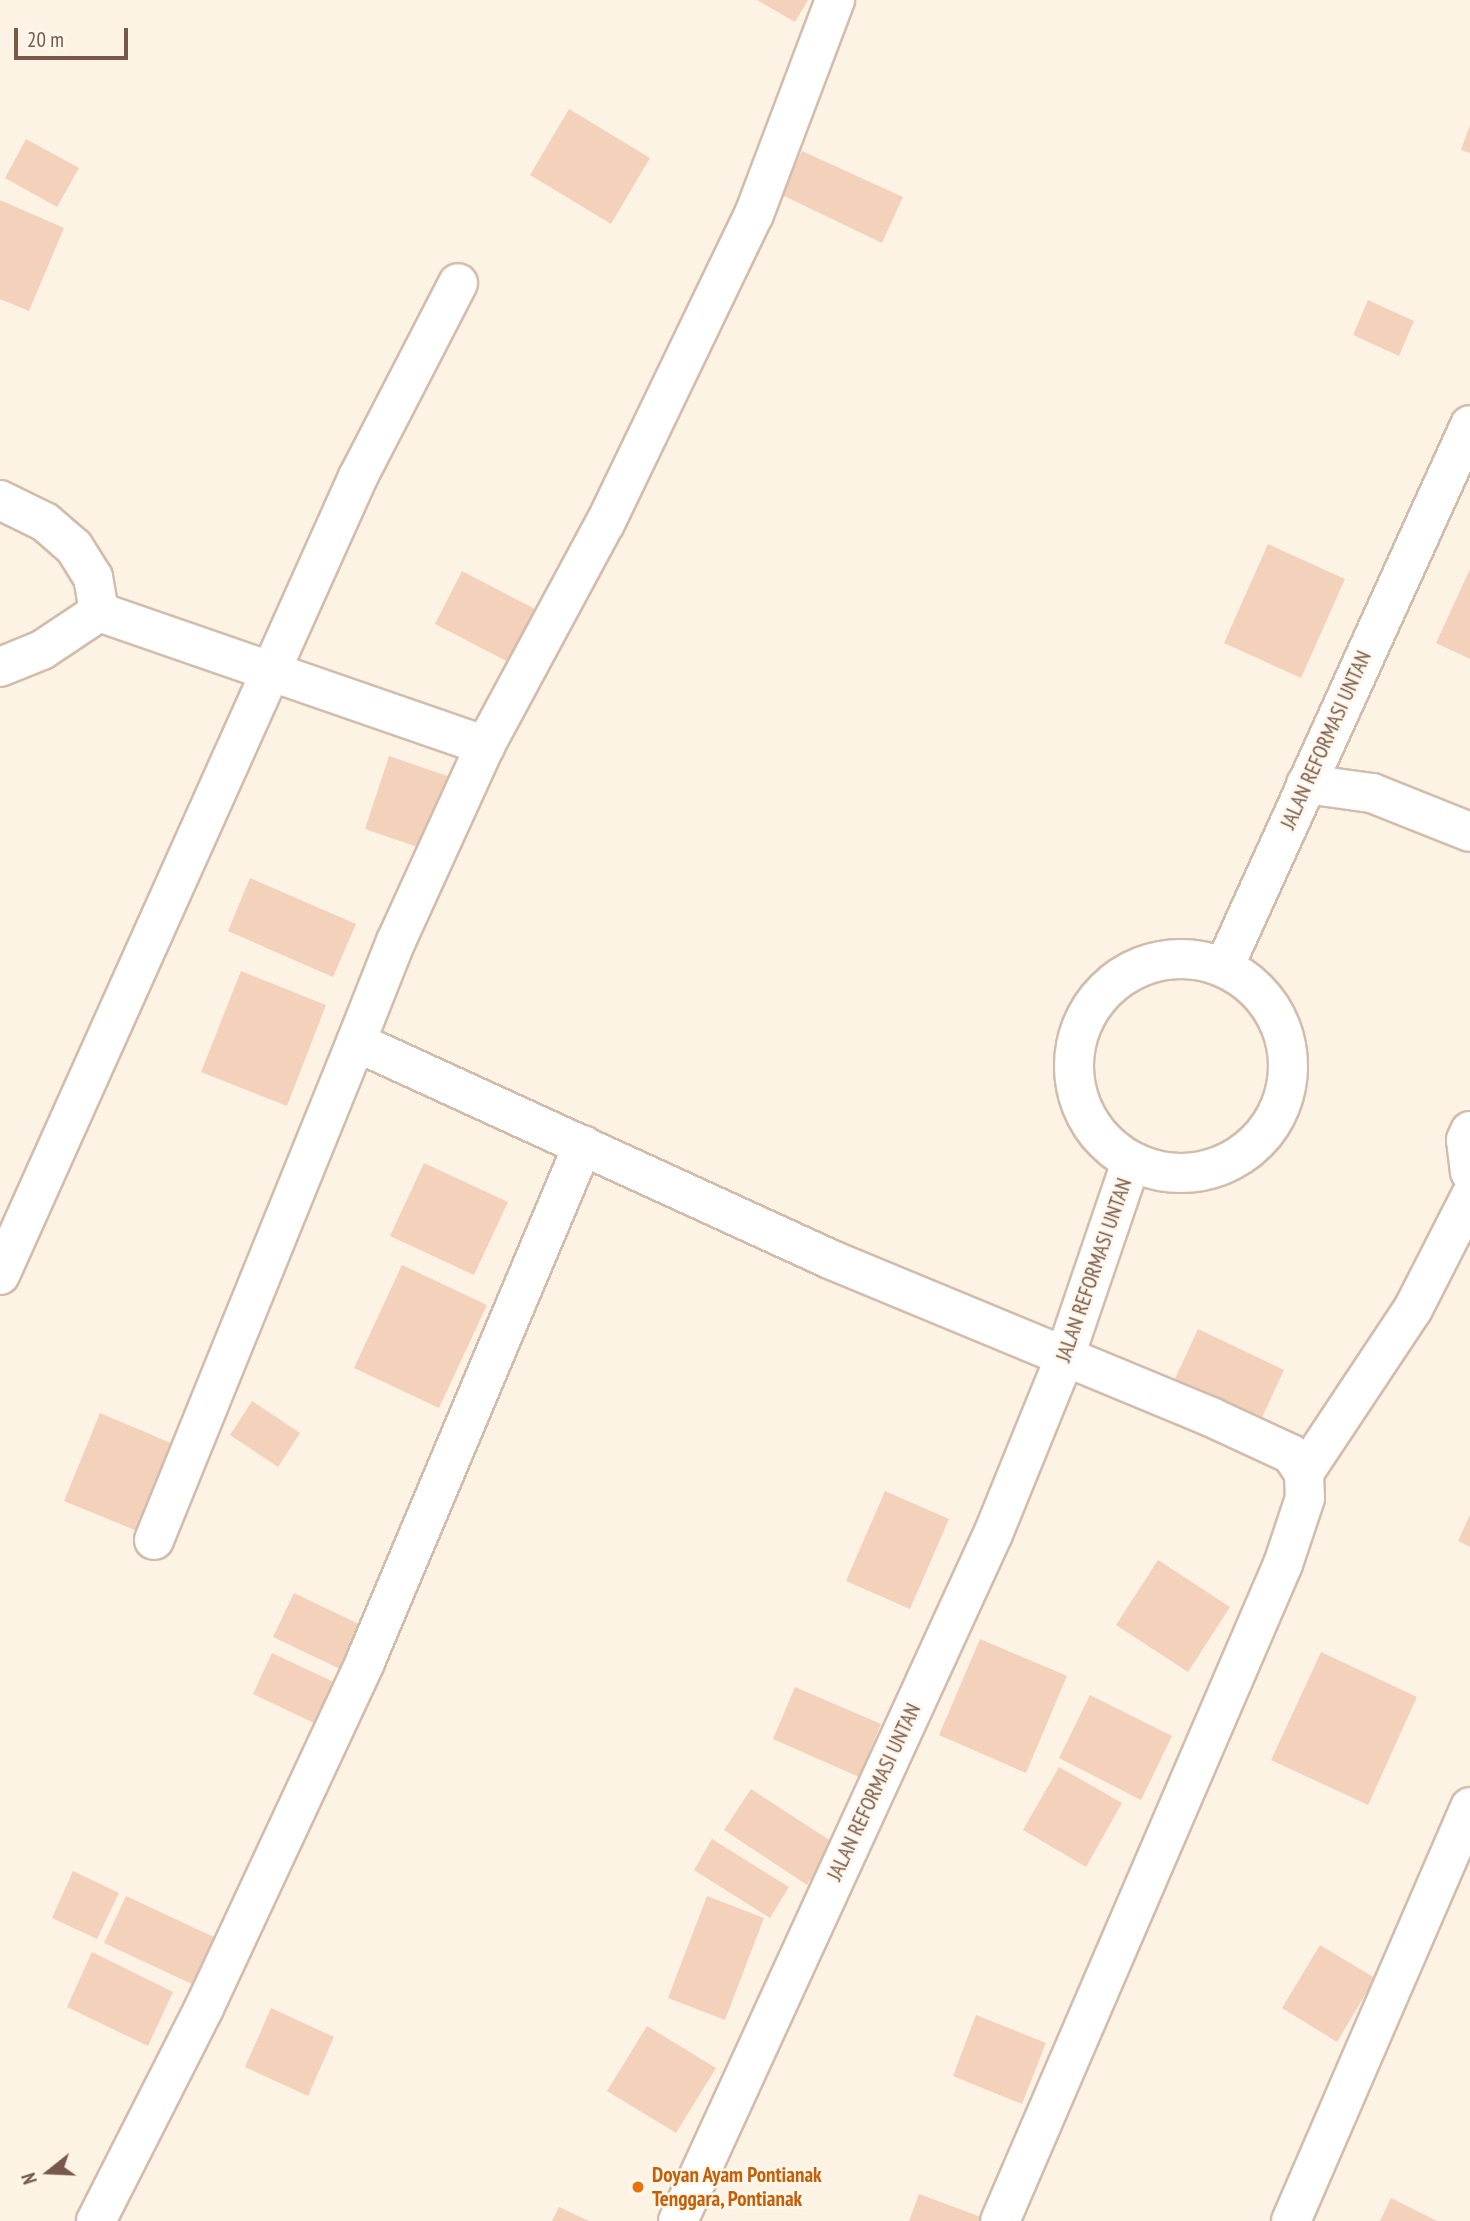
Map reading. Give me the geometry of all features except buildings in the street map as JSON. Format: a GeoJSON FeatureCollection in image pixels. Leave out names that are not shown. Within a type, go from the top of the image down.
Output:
{"type":"FeatureCollection","features":[{"type":"Feature","properties":{"kind":"street"},"geometry":{"type":"LineString","coordinates":[[154,1540],[396,941],[485,746],[605,523],[754,214],[835,0]]}},
{"type":"Feature","properties":{"kind":"street"},"geometry":{"type":"LineString","coordinates":[[0,1275],[269,670],[358,477],[458,283]]}},
{"type":"Feature","properties":{"kind":"street","name":"JALAN REFORMASI UNTAN"},"geometry":{"type":"LineString","coordinates":[[678,2221],[993,1534],[1064,1359],[1131,1162],[1099,1136],[1079,1100],[1074,1059],[1084,1019],[1108,986],[1143,965],[1184,958],[1224,967],[1470,425]]}},
{"type":"Feature","properties":{"kind":"street"},"geometry":{"type":"LineString","coordinates":[[0,500],[45,522],[74,547],[93,577],[99,612]]}},
{"type":"Feature","properties":{"kind":"street"},"geometry":{"type":"LineString","coordinates":[[99,612],[269,670],[355,704],[485,746]]}},
{"type":"Feature","properties":{"kind":"street"},"geometry":{"type":"LineString","coordinates":[[0,667],[42,650],[99,612]]}},
{"type":"Feature","properties":{"kind":"street"},"geometry":{"type":"LineString","coordinates":[[1306,784],[1372,793],[1470,832]]}},
{"type":"Feature","properties":{"kind":"street"},"geometry":{"type":"LineString","coordinates":[[1131,1162],[1172,1175],[1215,1169],[1252,1148],[1278,1114],[1289,1071],[1282,1029],[1259,992],[1224,967]]}},
{"type":"Feature","properties":{"kind":"street"},"geometry":{"type":"LineString","coordinates":[[356,1042],[832,1260],[1064,1359],[1211,1417],[1291,1454],[1304,1473],[1305,1498],[1283,1564],[1000,2221]]}},
{"type":"Feature","properties":{"kind":"street"},"geometry":{"type":"LineString","coordinates":[[1470,1131],[1466,1140],[1470,1172]]}},
{"type":"Feature","properties":{"kind":"street"},"geometry":{"type":"LineString","coordinates":[[96,2221],[204,2008],[365,1662],[583,1145]]}},
{"type":"Feature","properties":{"kind":"street"},"geometry":{"type":"LineString","coordinates":[[1304,1473],[1413,1309],[1470,1197]]}},
{"type":"Feature","properties":{"kind":"street"},"geometry":{"type":"LineString","coordinates":[[1292,2221],[1470,1807]]}},
{"type":"Feature","properties":{"kind":"place","name":"Doyan Ayam Pontianak Tenggara, Pontianak"},"geometry":{"type":"Point","coordinates":[638,2187]}}]}
